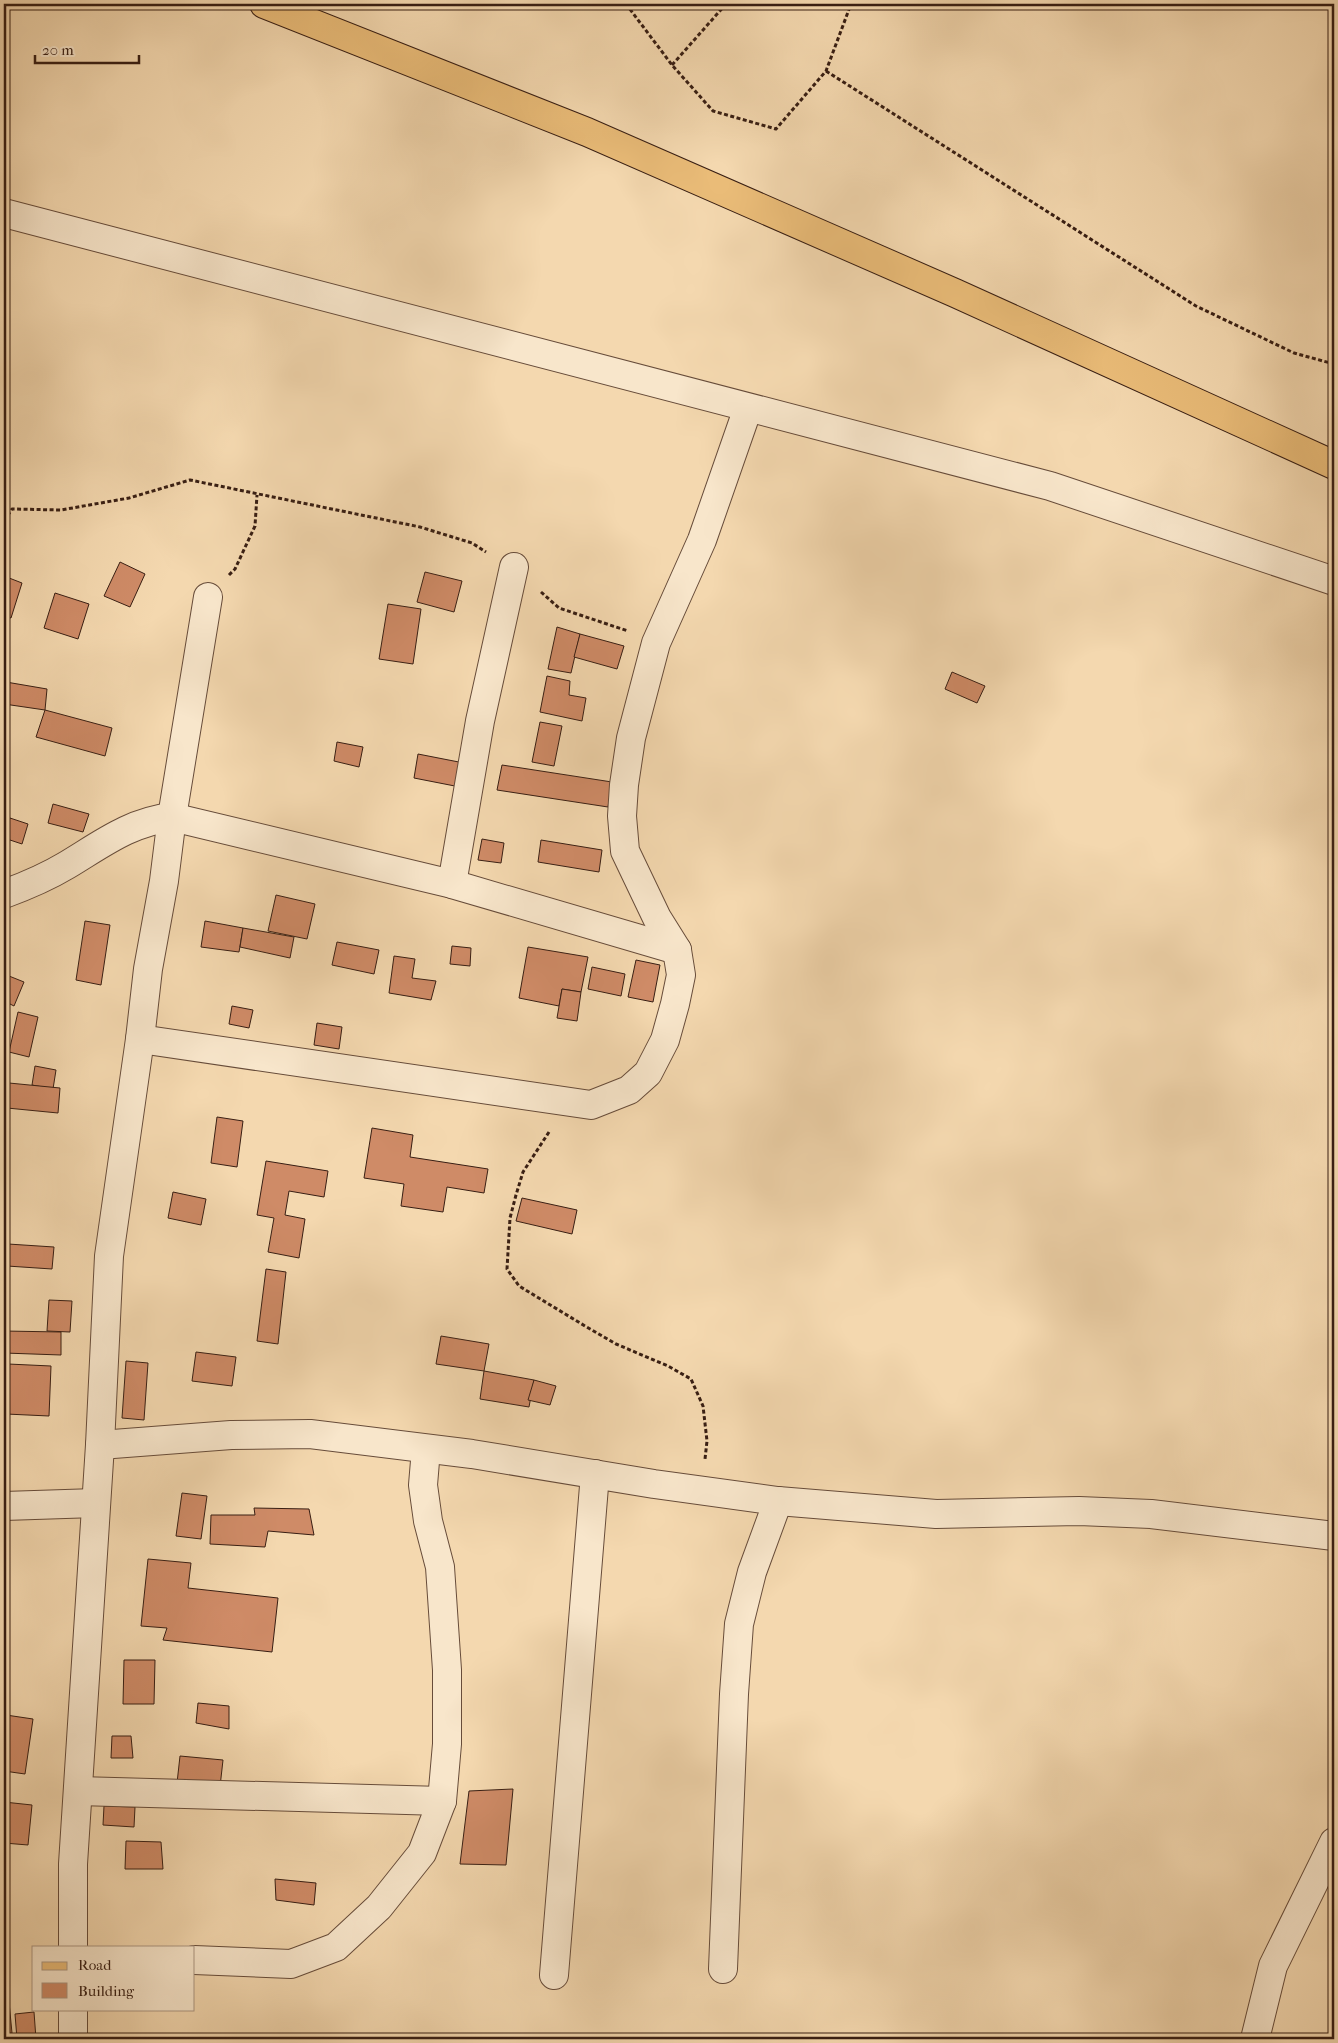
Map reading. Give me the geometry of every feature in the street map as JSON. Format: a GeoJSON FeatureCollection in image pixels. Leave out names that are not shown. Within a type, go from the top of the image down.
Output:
{"type":"FeatureCollection","features":[{"type":"Feature","properties":{"kind":"main road"},"geometry":{"type":"LineString","coordinates":[[264,4],[596,136],[955,292],[1334,465]]}},
{"type":"Feature","properties":{"kind":"street"},"geometry":{"type":"LineString","coordinates":[[4,213],[1050,486],[1334,581]]}},
{"type":"Feature","properties":{"kind":"street"},"geometry":{"type":"LineString","coordinates":[[140,1039],[592,1105],[629,1090],[648,1073],[665,1040],[681,975],[677,950],[657,918],[625,851],[622,816],[632,738],[656,643],[702,540],[748,408]]}},
{"type":"Feature","properties":{"kind":"street"},"geometry":{"type":"LineString","coordinates":[[452,884],[480,721],[514,567]]}},
{"type":"Feature","properties":{"kind":"street"},"geometry":{"type":"LineString","coordinates":[[73,1946],[73,1864],[100,1445],[109,1256],[148,969],[164,881],[172,817],[208,597]]}},
{"type":"Feature","properties":{"kind":"street"},"geometry":{"type":"LineString","coordinates":[[4,894],[42,878],[127,830],[149,820],[172,817],[452,884],[677,950]]}},
{"type":"Feature","properties":{"kind":"street"},"geometry":{"type":"LineString","coordinates":[[100,1445],[231,1435],[310,1434],[472,1454],[703,1492],[778,1501],[936,1514],[1079,1511],[1151,1514],[1334,1536]]}},
{"type":"Feature","properties":{"kind":"street"},"geometry":{"type":"LineString","coordinates":[[195,1960],[291,1964],[336,1947],[379,1907],[422,1853],[442,1801],[447,1744],[447,1670],[440,1567],[428,1521],[424,1485],[426,1449]]}},
{"type":"Feature","properties":{"kind":"street"},"geometry":{"type":"LineString","coordinates":[[554,1975],[594,1474]]}},
{"type":"Feature","properties":{"kind":"street"},"geometry":{"type":"LineString","coordinates":[[723,1969],[734,1712],[740,1624],[752,1572],[778,1501]]}},
{"type":"Feature","properties":{"kind":"street"},"geometry":{"type":"LineString","coordinates":[[4,1506],[96,1503]]}},
{"type":"Feature","properties":{"kind":"street"},"geometry":{"type":"LineString","coordinates":[[78,1791],[442,1801]]}},
{"type":"Feature","properties":{"kind":"street"},"geometry":{"type":"LineString","coordinates":[[1254,2039],[1273,1966],[1334,1842]]}},
{"type":"Feature","properties":{"kind":"street"},"geometry":{"type":"LineString","coordinates":[[73,2010],[73,2039]]}},
{"type":"Feature","properties":{"kind":"path"},"geometry":{"type":"LineString","coordinates":[[626,4],[672,65],[713,111],[776,129],[826,71],[851,4]]}},
{"type":"Feature","properties":{"kind":"path"},"geometry":{"type":"LineString","coordinates":[[672,65],[726,4]]}},
{"type":"Feature","properties":{"kind":"path"},"geometry":{"type":"LineString","coordinates":[[826,71],[1196,306],[1294,353],[1334,364]]}},
{"type":"Feature","properties":{"kind":"path"},"geometry":{"type":"LineString","coordinates":[[4,521],[12,509],[61,510],[129,498],[190,480],[420,527],[472,543],[514,567],[559,608],[638,634],[656,643]]}},
{"type":"Feature","properties":{"kind":"path"},"geometry":{"type":"LineString","coordinates":[[208,597],[235,569],[255,526],[257,494]]}},
{"type":"Feature","properties":{"kind":"path"},"geometry":{"type":"LineString","coordinates":[[592,1105],[547,1133],[523,1172],[510,1218],[507,1269],[519,1286],[585,1326],[616,1344],[668,1366],[691,1379],[702,1406],[707,1441],[703,1492]]}},
{"type":"Feature","properties":{"kind":"building"},"geometry":{"type":"Polygon","coordinates":[[[120,562],[145,574],[130,607],[104,596],[120,562]]]}},
{"type":"Feature","properties":{"kind":"building"},"geometry":{"type":"Polygon","coordinates":[[[425,572],[462,581],[454,612],[417,602],[425,572]]]}},
{"type":"Feature","properties":{"kind":"building"},"geometry":{"type":"Polygon","coordinates":[[[4,576],[22,583],[11,618],[4,616],[4,576]]]}},
{"type":"Feature","properties":{"kind":"building"},"geometry":{"type":"Polygon","coordinates":[[[55,593],[89,604],[78,639],[44,628],[55,593]]]}},
{"type":"Feature","properties":{"kind":"building"},"geometry":{"type":"Polygon","coordinates":[[[388,604],[421,609],[413,664],[379,659],[388,604]]]}},
{"type":"Feature","properties":{"kind":"building"},"geometry":{"type":"Polygon","coordinates":[[[557,627],[580,634],[571,673],[548,669],[557,627]]]}},
{"type":"Feature","properties":{"kind":"building"},"geometry":{"type":"Polygon","coordinates":[[[580,634],[624,646],[617,669],[574,657],[580,634]]]}},
{"type":"Feature","properties":{"kind":"building"},"geometry":{"type":"Polygon","coordinates":[[[952,672],[985,686],[977,703],[945,689],[952,672]]]}},
{"type":"Feature","properties":{"kind":"building"},"geometry":{"type":"Polygon","coordinates":[[[547,676],[570,681],[569,695],[586,698],[582,721],[540,712],[547,676]]]}},
{"type":"Feature","properties":{"kind":"building"},"geometry":{"type":"Polygon","coordinates":[[[6,682],[47,689],[45,710],[4,704],[6,682]]]}},
{"type":"Feature","properties":{"kind":"building"},"geometry":{"type":"Polygon","coordinates":[[[45,710],[112,728],[105,756],[36,737],[45,710]]]}},
{"type":"Feature","properties":{"kind":"building"},"geometry":{"type":"Polygon","coordinates":[[[540,722],[562,726],[554,766],[532,762],[540,722]]]}},
{"type":"Feature","properties":{"kind":"building"},"geometry":{"type":"Polygon","coordinates":[[[337,742],[363,747],[359,767],[334,761],[337,742]]]}},
{"type":"Feature","properties":{"kind":"building"},"geometry":{"type":"Polygon","coordinates":[[[418,754],[469,764],[465,788],[414,778],[418,754]]]}},
{"type":"Feature","properties":{"kind":"building"},"geometry":{"type":"Polygon","coordinates":[[[502,765],[612,782],[608,807],[497,790],[502,765]]]}},
{"type":"Feature","properties":{"kind":"building"},"geometry":{"type":"Polygon","coordinates":[[[53,804],[89,814],[83,832],[48,823],[53,804]]]}},
{"type":"Feature","properties":{"kind":"building"},"geometry":{"type":"Polygon","coordinates":[[[10,818],[28,824],[22,844],[4,838],[10,818]]]}},
{"type":"Feature","properties":{"kind":"building"},"geometry":{"type":"Polygon","coordinates":[[[482,839],[504,843],[501,863],[478,860],[482,839]]]}},
{"type":"Feature","properties":{"kind":"building"},"geometry":{"type":"Polygon","coordinates":[[[541,840],[602,850],[599,872],[538,862],[541,840]]]}},
{"type":"Feature","properties":{"kind":"building"},"geometry":{"type":"Polygon","coordinates":[[[276,895],[315,904],[307,939],[268,931],[276,895]]]}},
{"type":"Feature","properties":{"kind":"building"},"geometry":{"type":"Polygon","coordinates":[[[85,921],[110,925],[101,985],[76,980],[85,921]]]}},
{"type":"Feature","properties":{"kind":"building"},"geometry":{"type":"Polygon","coordinates":[[[205,921],[243,928],[239,952],[201,947],[205,921]]]}},
{"type":"Feature","properties":{"kind":"building"},"geometry":{"type":"Polygon","coordinates":[[[243,928],[294,937],[290,958],[240,947],[243,928]]]}},
{"type":"Feature","properties":{"kind":"building"},"geometry":{"type":"Polygon","coordinates":[[[337,942],[379,950],[374,974],[332,965],[337,942]]]}},
{"type":"Feature","properties":{"kind":"building"},"geometry":{"type":"Polygon","coordinates":[[[452,946],[471,948],[470,966],[450,964],[452,946]]]}},
{"type":"Feature","properties":{"kind":"building"},"geometry":{"type":"Polygon","coordinates":[[[528,947],[588,957],[581,992],[562,989],[559,1006],[519,998],[528,947]]]}},
{"type":"Feature","properties":{"kind":"building"},"geometry":{"type":"Polygon","coordinates":[[[394,956],[415,959],[412,978],[436,981],[431,1000],[389,993],[394,956]]]}},
{"type":"Feature","properties":{"kind":"building"},"geometry":{"type":"Polygon","coordinates":[[[636,960],[660,965],[653,1002],[628,997],[636,960]]]}},
{"type":"Feature","properties":{"kind":"building"},"geometry":{"type":"Polygon","coordinates":[[[592,967],[625,974],[621,996],[588,989],[592,967]]]}},
{"type":"Feature","properties":{"kind":"building"},"geometry":{"type":"Polygon","coordinates":[[[4,974],[24,982],[14,1006],[4,1001],[4,974]]]}},
{"type":"Feature","properties":{"kind":"building"},"geometry":{"type":"Polygon","coordinates":[[[562,989],[581,992],[577,1021],[557,1018],[562,989]]]}},
{"type":"Feature","properties":{"kind":"building"},"geometry":{"type":"Polygon","coordinates":[[[232,1006],[253,1010],[249,1028],[229,1024],[232,1006]]]}},
{"type":"Feature","properties":{"kind":"building"},"geometry":{"type":"Polygon","coordinates":[[[18,1012],[38,1017],[29,1057],[9,1052],[18,1012]]]}},
{"type":"Feature","properties":{"kind":"building"},"geometry":{"type":"Polygon","coordinates":[[[317,1023],[342,1027],[339,1049],[314,1045],[317,1023]]]}},
{"type":"Feature","properties":{"kind":"building"},"geometry":{"type":"Polygon","coordinates":[[[35,1066],[56,1070],[53,1089],[32,1085],[35,1066]]]}},
{"type":"Feature","properties":{"kind":"building"},"geometry":{"type":"Polygon","coordinates":[[[9,1083],[60,1088],[58,1113],[7,1108],[9,1083]]]}},
{"type":"Feature","properties":{"kind":"building"},"geometry":{"type":"Polygon","coordinates":[[[217,1117],[243,1121],[237,1167],[211,1163],[217,1117]]]}},
{"type":"Feature","properties":{"kind":"building"},"geometry":{"type":"Polygon","coordinates":[[[372,1128],[413,1135],[410,1157],[488,1169],[484,1193],[447,1187],[443,1212],[401,1206],[404,1184],[364,1178],[372,1128]]]}},
{"type":"Feature","properties":{"kind":"building"},"geometry":{"type":"Polygon","coordinates":[[[266,1161],[328,1171],[324,1197],[289,1191],[285,1215],[305,1219],[299,1258],[268,1252],[274,1218],[257,1215],[266,1161]]]}},
{"type":"Feature","properties":{"kind":"building"},"geometry":{"type":"Polygon","coordinates":[[[173,1192],[206,1199],[201,1225],[168,1218],[173,1192]]]}},
{"type":"Feature","properties":{"kind":"building"},"geometry":{"type":"Polygon","coordinates":[[[522,1198],[577,1210],[572,1234],[516,1221],[522,1198]]]}},
{"type":"Feature","properties":{"kind":"building"},"geometry":{"type":"Polygon","coordinates":[[[8,1244],[54,1247],[52,1269],[7,1266],[8,1244]]]}},
{"type":"Feature","properties":{"kind":"building"},"geometry":{"type":"Polygon","coordinates":[[[266,1269],[286,1272],[278,1344],[257,1341],[266,1269]]]}},
{"type":"Feature","properties":{"kind":"building"},"geometry":{"type":"Polygon","coordinates":[[[49,1300],[72,1301],[70,1332],[47,1331],[49,1300]]]}},
{"type":"Feature","properties":{"kind":"building"},"geometry":{"type":"Polygon","coordinates":[[[4,1331],[61,1332],[61,1355],[4,1353],[4,1331]]]}},
{"type":"Feature","properties":{"kind":"building"},"geometry":{"type":"Polygon","coordinates":[[[441,1336],[489,1344],[484,1371],[436,1364],[441,1336]]]}},
{"type":"Feature","properties":{"kind":"building"},"geometry":{"type":"Polygon","coordinates":[[[196,1352],[236,1357],[232,1386],[192,1381],[196,1352]]]}},
{"type":"Feature","properties":{"kind":"building"},"geometry":{"type":"Polygon","coordinates":[[[126,1361],[148,1363],[144,1420],[122,1418],[126,1361]]]}},
{"type":"Feature","properties":{"kind":"building"},"geometry":{"type":"Polygon","coordinates":[[[8,1364],[51,1366],[49,1416],[6,1414],[8,1364]]]}},
{"type":"Feature","properties":{"kind":"building"},"geometry":{"type":"Polygon","coordinates":[[[484,1371],[534,1380],[529,1407],[480,1399],[484,1371]]]}},
{"type":"Feature","properties":{"kind":"building"},"geometry":{"type":"Polygon","coordinates":[[[534,1380],[556,1386],[550,1405],[528,1400],[534,1380]]]}},
{"type":"Feature","properties":{"kind":"building"},"geometry":{"type":"Polygon","coordinates":[[[182,1493],[207,1496],[201,1539],[176,1536],[182,1493]]]}},
{"type":"Feature","properties":{"kind":"building"},"geometry":{"type":"Polygon","coordinates":[[[254,1508],[309,1509],[314,1535],[268,1531],[265,1547],[210,1544],[211,1515],[255,1515],[254,1508]]]}},
{"type":"Feature","properties":{"kind":"building"},"geometry":{"type":"Polygon","coordinates":[[[148,1559],[191,1563],[188,1588],[278,1598],[272,1652],[163,1640],[167,1628],[141,1626],[148,1559]]]}},
{"type":"Feature","properties":{"kind":"building"},"geometry":{"type":"Polygon","coordinates":[[[124,1660],[155,1660],[154,1704],[123,1704],[124,1660]]]}},
{"type":"Feature","properties":{"kind":"building"},"geometry":{"type":"Polygon","coordinates":[[[198,1703],[229,1706],[229,1729],[196,1723],[198,1703]]]}},
{"type":"Feature","properties":{"kind":"building"},"geometry":{"type":"Polygon","coordinates":[[[6,1715],[33,1719],[25,1774],[4,1771],[6,1715]]]}},
{"type":"Feature","properties":{"kind":"building"},"geometry":{"type":"Polygon","coordinates":[[[112,1736],[131,1736],[133,1758],[111,1758],[112,1736]]]}},
{"type":"Feature","properties":{"kind":"building"},"geometry":{"type":"Polygon","coordinates":[[[180,1756],[223,1760],[220,1787],[177,1783],[180,1756]]]}},
{"type":"Feature","properties":{"kind":"building"},"geometry":{"type":"Polygon","coordinates":[[[513,1789],[506,1865],[460,1864],[469,1791],[513,1789]]]}},
{"type":"Feature","properties":{"kind":"building"},"geometry":{"type":"Polygon","coordinates":[[[4,1802],[32,1805],[28,1845],[4,1843],[4,1802]]]}},
{"type":"Feature","properties":{"kind":"building"},"geometry":{"type":"Polygon","coordinates":[[[104,1806],[135,1807],[134,1827],[103,1825],[104,1806]]]}},
{"type":"Feature","properties":{"kind":"building"},"geometry":{"type":"Polygon","coordinates":[[[126,1841],[161,1842],[163,1869],[125,1869],[126,1841]]]}},
{"type":"Feature","properties":{"kind":"building"},"geometry":{"type":"Polygon","coordinates":[[[275,1879],[316,1883],[314,1905],[276,1900],[275,1879]]]}},
{"type":"Feature","properties":{"kind":"building"},"geometry":{"type":"Polygon","coordinates":[[[4,1910],[8,1910],[7,1948],[4,1948],[4,1910]]]}},
{"type":"Feature","properties":{"kind":"building"},"geometry":{"type":"Polygon","coordinates":[[[4,1992],[8,1992],[12,2033],[4,2034],[4,1992]]]}},
{"type":"Feature","properties":{"kind":"building"},"geometry":{"type":"Polygon","coordinates":[[[34,2012],[36,2039],[17,2039],[15,2014],[34,2012]]]}}]}
